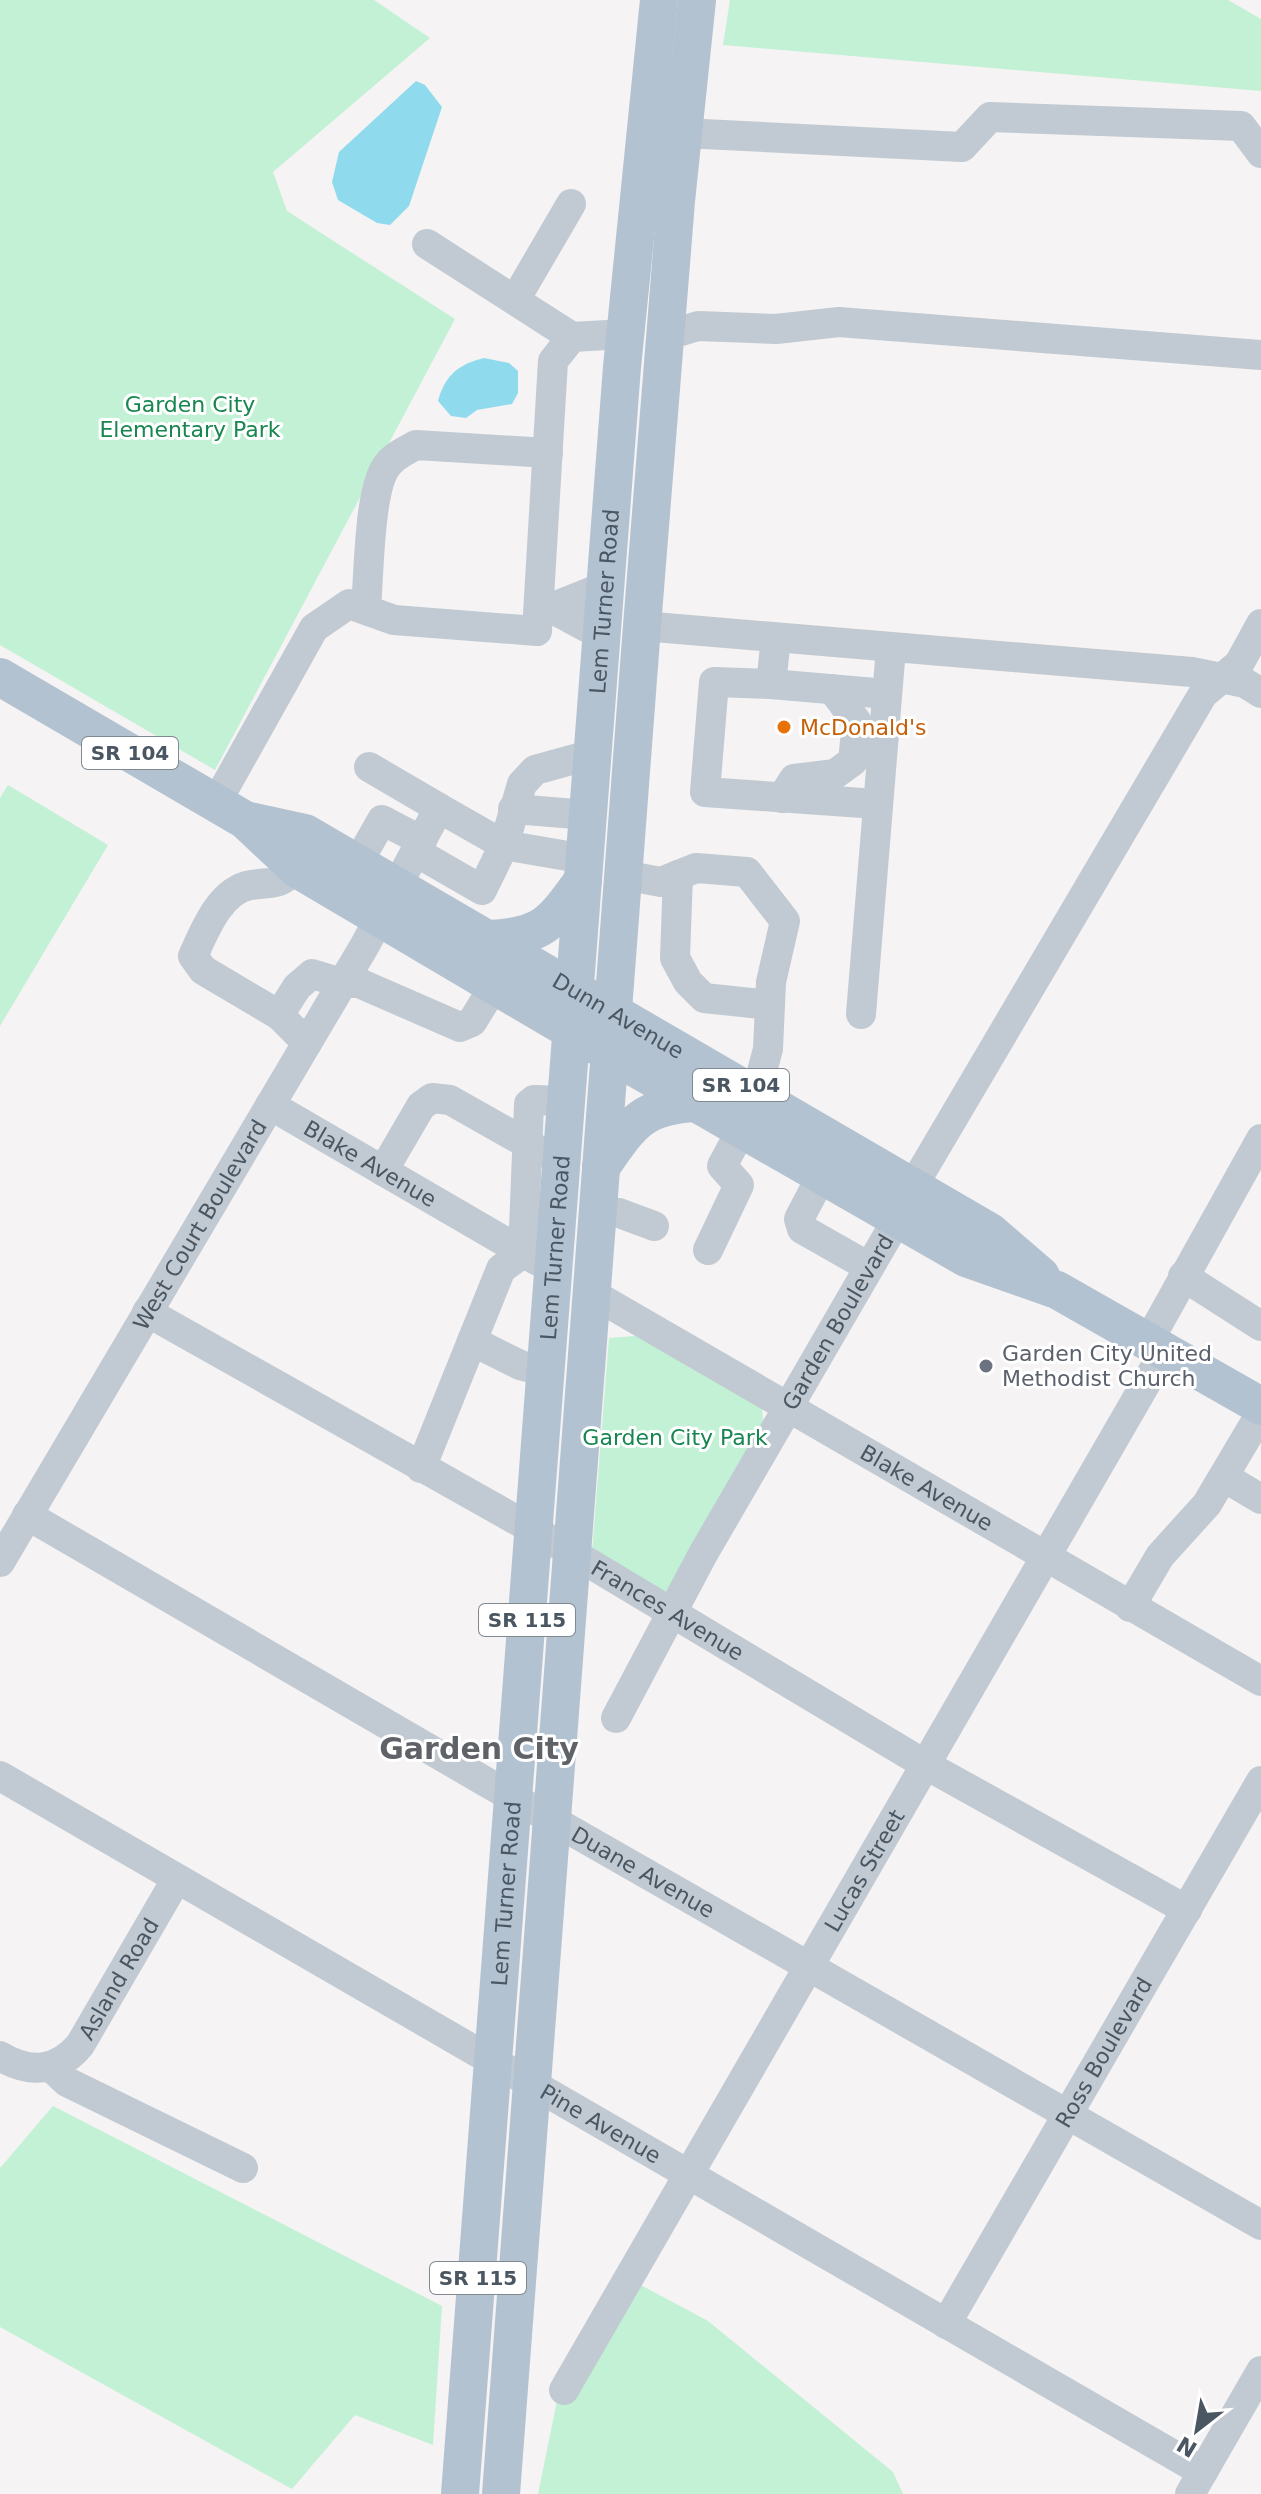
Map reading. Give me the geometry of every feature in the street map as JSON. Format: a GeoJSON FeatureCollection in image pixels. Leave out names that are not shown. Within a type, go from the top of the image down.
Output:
{"type":"FeatureCollection","features":[{"type":"Feature","properties":{"kind":"main road","name":"Lem Turner Road"},"geometry":{"type":"LineString","coordinates":[[462,2481],[546,1372],[538,1262],[562,1160],[625,334],[659,0]]}},
{"type":"Feature","properties":{"kind":"main road","name":"Lem Turner Road"},"geometry":{"type":"LineString","coordinates":[[502,2483],[642,626],[665,336],[697,0]]}},
{"type":"Feature","properties":{"kind":"main road"},"geometry":{"type":"LineString","coordinates":[[625,334],[665,336]]}},
{"type":"Feature","properties":{"kind":"main road","name":"Dunn Avenue"},"geometry":{"type":"LineString","coordinates":[[7,681],[231,811],[297,869],[489,939],[756,1094],[905,1202],[966,1258],[1057,1290],[1261,1406]]}},
{"type":"Feature","properties":{"kind":"main road","name":"Dunn Avenue"},"geometry":{"type":"LineString","coordinates":[[231,811],[305,833],[357,864],[389,903],[494,986],[572,1032],[822,1175],[905,1202]]}},
{"type":"Feature","properties":{"kind":"main road"},"geometry":{"type":"LineString","coordinates":[[489,939],[520,937],[546,927],[584,870]]}},
{"type":"Feature","properties":{"kind":"main road"},"geometry":{"type":"LineString","coordinates":[[601,1167],[628,1129],[646,1112],[672,1104],[695,1103]]}},
{"type":"Feature","properties":{"kind":"main road"},"geometry":{"type":"LineString","coordinates":[[462,2481],[502,2483]]}},
{"type":"Feature","properties":{"kind":"street"},"geometry":{"type":"LineString","coordinates":[[683,133],[962,147],[990,117],[1241,126],[1261,153]]}},
{"type":"Feature","properties":{"kind":"street"},"geometry":{"type":"LineString","coordinates":[[515,300],[571,204]]}},
{"type":"Feature","properties":{"kind":"street"},"geometry":{"type":"LineString","coordinates":[[427,244],[572,337],[625,334]]}},
{"type":"Feature","properties":{"kind":"street"},"geometry":{"type":"LineString","coordinates":[[665,336],[698,326],[776,329],[839,322],[1261,355]]}},
{"type":"Feature","properties":{"kind":"street"},"geometry":{"type":"LineString","coordinates":[[231,811],[314,628],[349,604],[366,607],[394,620],[537,631],[545,607],[553,361],[572,337]]}},
{"type":"Feature","properties":{"kind":"street"},"geometry":{"type":"LineString","coordinates":[[366,607],[377,486],[387,466],[400,453],[416,445],[548,453]]}},
{"type":"Feature","properties":{"kind":"street"},"geometry":{"type":"LineString","coordinates":[[545,607],[606,586]]}},
{"type":"Feature","properties":{"kind":"street"},"geometry":{"type":"LineString","coordinates":[[545,607],[603,636]]}},
{"type":"Feature","properties":{"kind":"street","name":"Garden Boulevard"},"geometry":{"type":"LineString","coordinates":[[616,1718],[672,1613],[905,1202],[1203,694],[1239,664],[1261,624]]}},
{"type":"Feature","properties":{"kind":"street"},"geometry":{"type":"LineString","coordinates":[[642,626],[1192,672],[1245,683],[1261,693]]}},
{"type":"Feature","properties":{"kind":"street"},"geometry":{"type":"LineString","coordinates":[[771,684],[776,638]]}},
{"type":"Feature","properties":{"kind":"street"},"geometry":{"type":"LineString","coordinates":[[861,1014],[891,648]]}},
{"type":"Feature","properties":{"kind":"street"},"geometry":{"type":"LineString","coordinates":[[877,804],[705,792],[714,682],[887,694]]}},
{"type":"Feature","properties":{"kind":"street"},"geometry":{"type":"LineString","coordinates":[[782,798],[794,779],[835,774],[853,761],[857,722],[832,689]]}},
{"type":"Feature","properties":{"kind":"street"},"geometry":{"type":"LineString","coordinates":[[369,767],[482,890],[499,854],[522,784],[535,770],[593,754]]}},
{"type":"Feature","properties":{"kind":"street"},"geometry":{"type":"LineString","coordinates":[[513,809],[589,815]]}},
{"type":"Feature","properties":{"kind":"street"},"geometry":{"type":"LineString","coordinates":[[357,864],[382,820],[499,854],[584,870]]}},
{"type":"Feature","properties":{"kind":"street","name":"West Court Boulevard"},"geometry":{"type":"LineString","coordinates":[[0,1562],[389,903],[427,832]]}},
{"type":"Feature","properties":{"kind":"street"},"geometry":{"type":"LineString","coordinates":[[623,875],[661,882],[696,868],[747,872],[785,921],[771,982],[768,1049],[756,1094]]}},
{"type":"Feature","properties":{"kind":"street"},"geometry":{"type":"LineString","coordinates":[[297,869],[277,885],[249,885],[228,895],[193,956],[203,970],[279,1015],[307,1043]]}},
{"type":"Feature","properties":{"kind":"street"},"geometry":{"type":"LineString","coordinates":[[678,875],[675,958],[688,982],[704,998],[770,1005]]}},
{"type":"Feature","properties":{"kind":"street"},"geometry":{"type":"LineString","coordinates":[[279,1015],[297,987],[312,974],[342,983],[359,983],[460,1027],[472,1022],[494,986]]}},
{"type":"Feature","properties":{"kind":"street"},"geometry":{"type":"LineString","coordinates":[[383,1171],[421,1106],[432,1098],[450,1100],[526,1146],[562,1160]]}},
{"type":"Feature","properties":{"kind":"street"},"geometry":{"type":"LineString","coordinates":[[421,1468],[501,1269],[538,1262],[526,1146],[529,1104],[534,1100],[567,1101]]}},
{"type":"Feature","properties":{"kind":"street","name":"Blake Avenue"},"geometry":{"type":"LineString","coordinates":[[270,1105],[538,1262]]}},
{"type":"Feature","properties":{"kind":"street"},"geometry":{"type":"LineString","coordinates":[[708,1250],[739,1185],[722,1166],[742,1129]]}},
{"type":"Feature","properties":{"kind":"street","name":"Lucas Street"},"geometry":{"type":"LineString","coordinates":[[564,2390],[1046,1557],[1156,1347],[1183,1276],[1261,1139]]}},
{"type":"Feature","properties":{"kind":"street"},"geometry":{"type":"LineString","coordinates":[[822,1175],[799,1219],[802,1229],[869,1267]]}},
{"type":"Feature","properties":{"kind":"street"},"geometry":{"type":"LineString","coordinates":[[597,1212],[619,1213],[654,1226]]}},
{"type":"Feature","properties":{"kind":"street"},"geometry":{"type":"LineString","coordinates":[[1183,1276],[1261,1326]]}},
{"type":"Feature","properties":{"kind":"street","name":"Blake Avenue"},"geometry":{"type":"LineString","coordinates":[[591,1293],[1261,1681]]}},
{"type":"Feature","properties":{"kind":"street","name":"Frances Avenue"},"geometry":{"type":"LineString","coordinates":[[147,1312],[534,1530],[926,1765],[1187,1910]]}},
{"type":"Feature","properties":{"kind":"street"},"geometry":{"type":"LineString","coordinates":[[472,1341],[520,1365],[546,1372]]}},
{"type":"Feature","properties":{"kind":"street"},"geometry":{"type":"LineString","coordinates":[[1130,1607],[1160,1556],[1207,1504],[1261,1413]]}},
{"type":"Feature","properties":{"kind":"street"},"geometry":{"type":"LineString","coordinates":[[1224,1477],[1261,1499]]}},
{"type":"Feature","properties":{"kind":"street","name":"Duane Avenue"},"geometry":{"type":"LineString","coordinates":[[27,1515],[552,1820],[1261,2225]]}},
{"type":"Feature","properties":{"kind":"street","name":"Pine Avenue"},"geometry":{"type":"LineString","coordinates":[[0,1776],[946,2324],[1196,2483]]}},
{"type":"Feature","properties":{"kind":"street","name":"Ross Boulevard"},"geometry":{"type":"LineString","coordinates":[[946,2324],[1261,1781]]}},
{"type":"Feature","properties":{"kind":"street","name":"Asland Road"},"geometry":{"type":"LineString","coordinates":[[52,2068],[67,2060],[80,2045],[176,1880]]}},
{"type":"Feature","properties":{"kind":"street"},"geometry":{"type":"LineString","coordinates":[[0,2056],[35,2069],[52,2068],[67,2082],[243,2168]]}},
{"type":"Feature","properties":{"kind":"street"},"geometry":{"type":"LineString","coordinates":[[1196,2483],[1261,2371]]}},
{"type":"Feature","properties":{"kind":"green space","name":"Garden City Elementary Park"},"geometry":{"type":"Polygon","coordinates":[[[0,0],[374,0],[430,38],[273,172],[287,211],[455,319],[215,770],[0,645],[0,0]]]}},
{"type":"Feature","properties":{"kind":"green space"},"geometry":{"type":"Polygon","coordinates":[[[730,0],[1228,0],[1261,19],[1261,91],[723,45],[730,0]]]}},
{"type":"Feature","properties":{"kind":"green space"},"geometry":{"type":"Polygon","coordinates":[[[8,785],[108,845],[0,1026],[0,798],[8,785]]]}},
{"type":"Feature","properties":{"kind":"green space","name":"Garden City Park"},"geometry":{"type":"Polygon","coordinates":[[[646,1335],[761,1400],[764,1427],[676,1589],[655,1593],[592,1552],[609,1338],[646,1335]]]}},
{"type":"Feature","properties":{"kind":"green space"},"geometry":{"type":"Polygon","coordinates":[[[53,2106],[442,2306],[433,2445],[355,2415],[292,2489],[0,2327],[0,2168],[53,2106]]]}},
{"type":"Feature","properties":{"kind":"green space"},"geometry":{"type":"Polygon","coordinates":[[[635,2282],[708,2321],[893,2472],[903,2494],[538,2494],[559,2391],[635,2282]]]}},
{"type":"Feature","properties":{"kind":"water"},"geometry":{"type":"Polygon","coordinates":[[[416,81],[425,85],[442,107],[409,206],[390,225],[377,223],[338,200],[332,182],[339,152],[416,81]]]}},
{"type":"Feature","properties":{"kind":"water"},"geometry":{"type":"Polygon","coordinates":[[[484,358],[509,363],[518,371],[518,393],[512,404],[477,410],[466,418],[451,416],[438,401],[445,384],[460,367],[484,358]]]}},
{"type":"Feature","properties":{"kind":"place","name":"McDonald's"},"geometry":{"type":"Point","coordinates":[784,727]}},
{"type":"Feature","properties":{"kind":"place","name":"Garden City United Methodist Church"},"geometry":{"type":"Point","coordinates":[986,1366]}},
{"type":"Feature","properties":{"kind":"district","name":"Garden City"},"geometry":{"type":"Point","coordinates":[479,1748]}}]}
